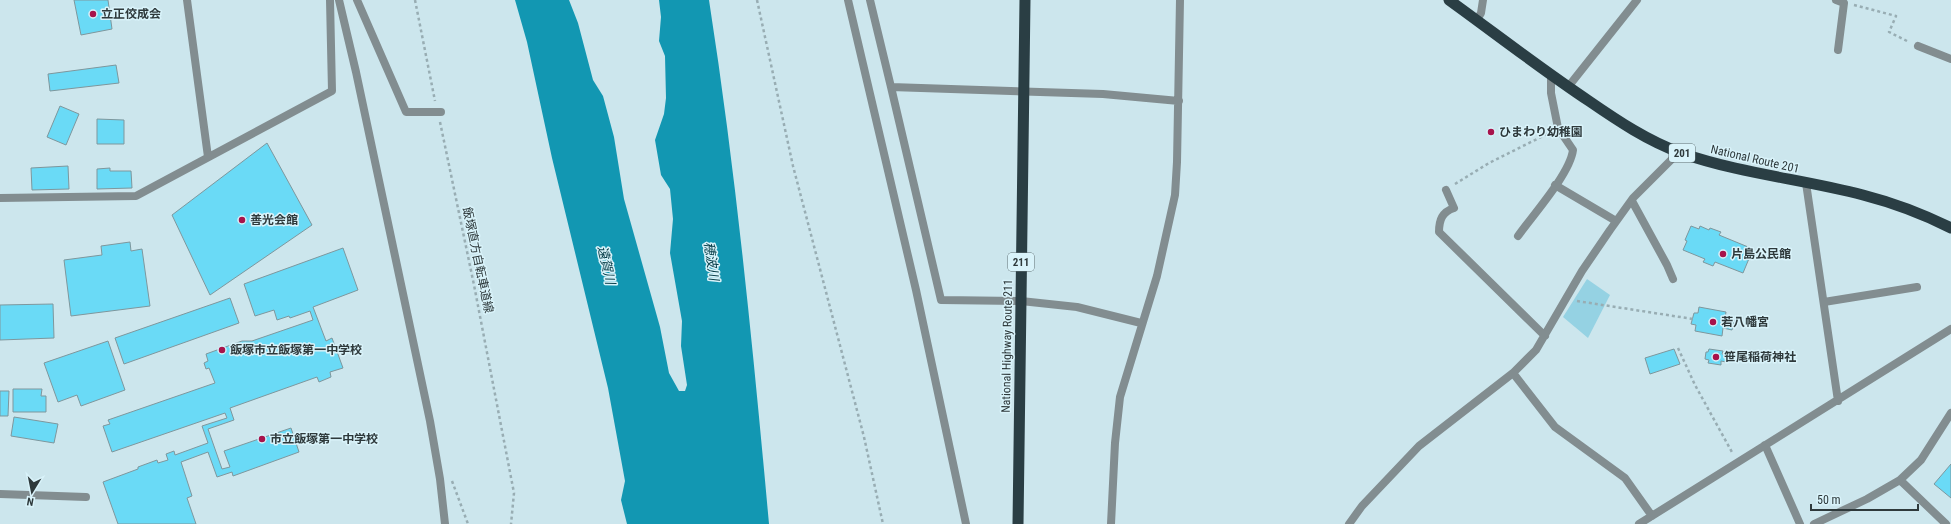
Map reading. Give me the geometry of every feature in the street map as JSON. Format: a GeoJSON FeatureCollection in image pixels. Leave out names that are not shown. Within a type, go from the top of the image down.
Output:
{"type":"FeatureCollection","features":[{"type":"Feature","properties":{"kind":"highway","name":"National Highway Route 211"},"geometry":{"type":"LineString","coordinates":[[1018,524],[1025,0]]}},
{"type":"Feature","properties":{"kind":"highway","name":"National Route 201"},"geometry":{"type":"LineString","coordinates":[[1449,0],[1568,87],[1622,124],[1679,152],[1720,165],[1862,194],[1912,210],[1951,228]]}},
{"type":"Feature","properties":{"kind":"street"},"geometry":{"type":"LineString","coordinates":[[187,0],[208,157]]}},
{"type":"Feature","properties":{"kind":"street"},"geometry":{"type":"LineString","coordinates":[[0,198],[136,196],[332,91],[330,0]]}},
{"type":"Feature","properties":{"kind":"street"},"geometry":{"type":"LineString","coordinates":[[339,0],[356,72],[430,421],[440,479],[445,524]]}},
{"type":"Feature","properties":{"kind":"street"},"geometry":{"type":"LineString","coordinates":[[357,0],[406,112],[439,112]]}},
{"type":"Feature","properties":{"kind":"street"},"geometry":{"type":"LineString","coordinates":[[848,0],[916,290],[966,524]]}},
{"type":"Feature","properties":{"kind":"street"},"geometry":{"type":"LineString","coordinates":[[870,0],[941,300],[1021,301],[1078,307],[1141,323]]}},
{"type":"Feature","properties":{"kind":"street"},"geometry":{"type":"LineString","coordinates":[[1111,524],[1115,443],[1120,397],[1141,323],[1157,276],[1175,195],[1179,101],[1180,0]]}},
{"type":"Feature","properties":{"kind":"street"},"geometry":{"type":"LineString","coordinates":[[1478,20],[1481,13],[1483,0]]}},
{"type":"Feature","properties":{"kind":"street"},"geometry":{"type":"LineString","coordinates":[[1568,87],[1637,0]]}},
{"type":"Feature","properties":{"kind":"street"},"geometry":{"type":"LineString","coordinates":[[1838,50],[1840,2]]}},
{"type":"Feature","properties":{"kind":"street"},"geometry":{"type":"LineString","coordinates":[[1918,46],[1951,59]]}},
{"type":"Feature","properties":{"kind":"street"},"geometry":{"type":"LineString","coordinates":[[1518,236],[1572,159],[1573,150],[1558,128],[1551,93],[1552,75]]}},
{"type":"Feature","properties":{"kind":"street"},"geometry":{"type":"LineString","coordinates":[[891,87],[1023,90],[1103,94],[1179,101]]}},
{"type":"Feature","properties":{"kind":"street"},"geometry":{"type":"LineString","coordinates":[[1349,524],[1362,506],[1419,446],[1513,373],[1536,350],[1564,300],[1616,221],[1632,201],[1679,152]]}},
{"type":"Feature","properties":{"kind":"street"},"geometry":{"type":"LineString","coordinates":[[1806,183],[1838,401]]}},
{"type":"Feature","properties":{"kind":"street"},"geometry":{"type":"LineString","coordinates":[[1555,185],[1616,221]]}},
{"type":"Feature","properties":{"kind":"street"},"geometry":{"type":"LineString","coordinates":[[1446,190],[1454,208],[1446,211],[1439,222],[1439,232],[1545,336]]}},
{"type":"Feature","properties":{"kind":"street"},"geometry":{"type":"LineString","coordinates":[[1632,201],[1667,265],[1673,279]]}},
{"type":"Feature","properties":{"kind":"street"},"geometry":{"type":"LineString","coordinates":[[1824,302],[1917,287]]}},
{"type":"Feature","properties":{"kind":"street"},"geometry":{"type":"LineString","coordinates":[[1640,524],[1765,444],[1838,401],[1951,329]]}},
{"type":"Feature","properties":{"kind":"street"},"geometry":{"type":"LineString","coordinates":[[1513,373],[1555,427],[1625,478],[1652,516]]}},
{"type":"Feature","properties":{"kind":"street"},"geometry":{"type":"LineString","coordinates":[[1814,524],[1867,499],[1900,480],[1921,460],[1951,413]]}},
{"type":"Feature","properties":{"kind":"street"},"geometry":{"type":"LineString","coordinates":[[1765,444],[1800,524]]}},
{"type":"Feature","properties":{"kind":"street"},"geometry":{"type":"LineString","coordinates":[[1900,480],[1946,524]]}},
{"type":"Feature","properties":{"kind":"street"},"geometry":{"type":"LineString","coordinates":[[0,494],[86,497]]}},
{"type":"Feature","properties":{"kind":"path","name":"飯塚直方自転車道線"},"geometry":{"type":"LineString","coordinates":[[415,0],[474,285],[514,493],[511,524]]}},
{"type":"Feature","properties":{"kind":"path"},"geometry":{"type":"LineString","coordinates":[[757,0],[793,166],[864,436],[883,524]]}},
{"type":"Feature","properties":{"kind":"path"},"geometry":{"type":"LineString","coordinates":[[1840,2],[1896,16],[1889,32],[1918,46]]}},
{"type":"Feature","properties":{"kind":"path"},"geometry":{"type":"LineString","coordinates":[[1446,190],[1488,163],[1558,128]]}},
{"type":"Feature","properties":{"kind":"path"},"geometry":{"type":"LineString","coordinates":[[1564,300],[1692,319]]}},
{"type":"Feature","properties":{"kind":"path"},"geometry":{"type":"LineString","coordinates":[[1678,348],[1695,385],[1737,462]]}},
{"type":"Feature","properties":{"kind":"shaded area"},"geometry":{"type":"Polygon","coordinates":[[[1587,279],[1610,295],[1588,338],[1563,317],[1587,279]]]}},
{"type":"Feature","properties":{"kind":"water"},"geometry":{"type":"Polygon","coordinates":[[[515,0],[569,0],[578,23],[593,80],[603,96],[614,137],[624,199],[660,327],[669,373],[679,391],[685,391],[687,385],[681,346],[682,321],[670,253],[673,219],[670,189],[661,175],[655,140],[664,114],[666,98],[665,56],[659,41],[661,17],[659,0],[709,0],[736,196],[769,524],[627,524],[621,500],[625,481],[608,388],[552,158],[527,42],[515,0]]]}},
{"type":"Feature","properties":{"kind":"building","name":"立正佼成会"},"geometry":{"type":"Polygon","coordinates":[[[74,0],[108,0],[112,29],[81,35],[74,0]]]}},
{"type":"Feature","properties":{"kind":"building"},"geometry":{"type":"Polygon","coordinates":[[[116,65],[119,83],[50,91],[48,74],[116,65]]]}},
{"type":"Feature","properties":{"kind":"building"},"geometry":{"type":"Polygon","coordinates":[[[60,106],[79,114],[66,145],[47,137],[60,106]]]}},
{"type":"Feature","properties":{"kind":"building"},"geometry":{"type":"Polygon","coordinates":[[[97,119],[124,120],[124,144],[97,144],[97,119]]]}},
{"type":"Feature","properties":{"kind":"building","name":"善光会館"},"geometry":{"type":"Polygon","coordinates":[[[267,143],[312,225],[210,295],[172,215],[267,143]]]}},
{"type":"Feature","properties":{"kind":"building"},"geometry":{"type":"Polygon","coordinates":[[[68,166],[69,189],[32,190],[31,168],[68,166]]]}},
{"type":"Feature","properties":{"kind":"building"},"geometry":{"type":"Polygon","coordinates":[[[110,168],[110,171],[131,171],[132,188],[97,189],[97,169],[110,168]]]}},
{"type":"Feature","properties":{"kind":"building","name":"片島公民館"},"geometry":{"type":"Polygon","coordinates":[[[1691,226],[1699,229],[1700,226],[1709,230],[1710,228],[1721,232],[1719,235],[1753,249],[1743,273],[1715,262],[1713,266],[1703,262],[1705,259],[1683,250],[1687,241],[1685,240],[1691,226]]]}},
{"type":"Feature","properties":{"kind":"building"},"geometry":{"type":"Polygon","coordinates":[[[130,242],[131,251],[142,249],[150,306],[71,316],[64,260],[102,255],[101,246],[130,242]]]}},
{"type":"Feature","properties":{"kind":"building"},"geometry":{"type":"Polygon","coordinates":[[[343,248],[358,290],[313,307],[326,341],[332,338],[343,368],[330,372],[331,377],[319,382],[317,377],[230,408],[234,420],[208,429],[222,469],[230,467],[224,451],[291,428],[299,452],[233,476],[232,472],[217,477],[208,452],[181,462],[192,496],[187,498],[196,524],[118,524],[103,482],[157,460],[158,463],[168,460],[166,454],[174,451],[175,455],[208,443],[202,426],[227,418],[225,413],[112,452],[103,426],[110,424],[108,420],[215,383],[209,368],[206,369],[204,363],[208,361],[206,354],[242,341],[252,341],[313,320],[310,311],[290,318],[289,316],[277,320],[274,310],[255,316],[244,284],[343,248]]]}},
{"type":"Feature","properties":{"kind":"building"},"geometry":{"type":"Polygon","coordinates":[[[230,298],[239,323],[124,364],[115,338],[230,298]]]}},
{"type":"Feature","properties":{"kind":"building"},"geometry":{"type":"Polygon","coordinates":[[[53,304],[54,338],[0,340],[0,305],[53,304]]]}},
{"type":"Feature","properties":{"kind":"building","name":"若八幡宮"},"geometry":{"type":"Polygon","coordinates":[[[1699,307],[1726,312],[1725,318],[1734,320],[1732,330],[1723,328],[1722,336],[1695,331],[1696,325],[1691,324],[1694,313],[1698,313],[1699,307]]]}},
{"type":"Feature","properties":{"kind":"building"},"geometry":{"type":"Polygon","coordinates":[[[108,341],[125,390],[81,406],[77,395],[58,402],[44,363],[108,341]]]}},
{"type":"Feature","properties":{"kind":"building"},"geometry":{"type":"Polygon","coordinates":[[[1674,349],[1680,364],[1650,374],[1645,358],[1674,349]]]}},
{"type":"Feature","properties":{"kind":"building","name":"笹尾稲荷神社"},"geometry":{"type":"Polygon","coordinates":[[[1709,349],[1723,351],[1722,354],[1727,355],[1726,362],[1721,361],[1721,365],[1708,363],[1709,360],[1705,359],[1706,352],[1708,352],[1709,349]]]}},
{"type":"Feature","properties":{"kind":"building"},"geometry":{"type":"Polygon","coordinates":[[[13,389],[42,389],[41,396],[46,396],[46,412],[13,412],[13,389]]]}},
{"type":"Feature","properties":{"kind":"building"},"geometry":{"type":"Polygon","coordinates":[[[0,391],[9,391],[8,416],[0,416],[0,391]]]}},
{"type":"Feature","properties":{"kind":"building"},"geometry":{"type":"Polygon","coordinates":[[[14,417],[58,424],[54,443],[11,436],[14,417]]]}},
{"type":"Feature","properties":{"kind":"building"},"geometry":{"type":"Polygon","coordinates":[[[1951,464],[1951,498],[1934,484],[1951,464]]]}},
{"type":"Feature","properties":{"kind":"place","name":"立正佼成会"},"geometry":{"type":"Point","coordinates":[93,14]}},
{"type":"Feature","properties":{"kind":"place","name":"ひまわり幼稚園"},"geometry":{"type":"Point","coordinates":[1491,132]}},
{"type":"Feature","properties":{"kind":"place","name":"善光会館"},"geometry":{"type":"Point","coordinates":[242,220]}},
{"type":"Feature","properties":{"kind":"place","name":"片島公民館"},"geometry":{"type":"Point","coordinates":[1723,254]}},
{"type":"Feature","properties":{"kind":"place","name":"若八幡宮"},"geometry":{"type":"Point","coordinates":[1713,322]}},
{"type":"Feature","properties":{"kind":"place","name":"飯塚市立飯塚第一中学校"},"geometry":{"type":"Point","coordinates":[222,350]}},
{"type":"Feature","properties":{"kind":"place","name":"笹尾稲荷神社"},"geometry":{"type":"Point","coordinates":[1716,357]}},
{"type":"Feature","properties":{"kind":"place","name":"市立飯塚第一中学校"},"geometry":{"type":"Point","coordinates":[262,439]}},
{"type":"Feature","properties":{"kind":"water label","name":"穂波川"},"geometry":{"type":"Point","coordinates":[712,261]}},
{"type":"Feature","properties":{"kind":"water label","name":"遠賀川"},"geometry":{"type":"Point","coordinates":[607,265]}}]}
